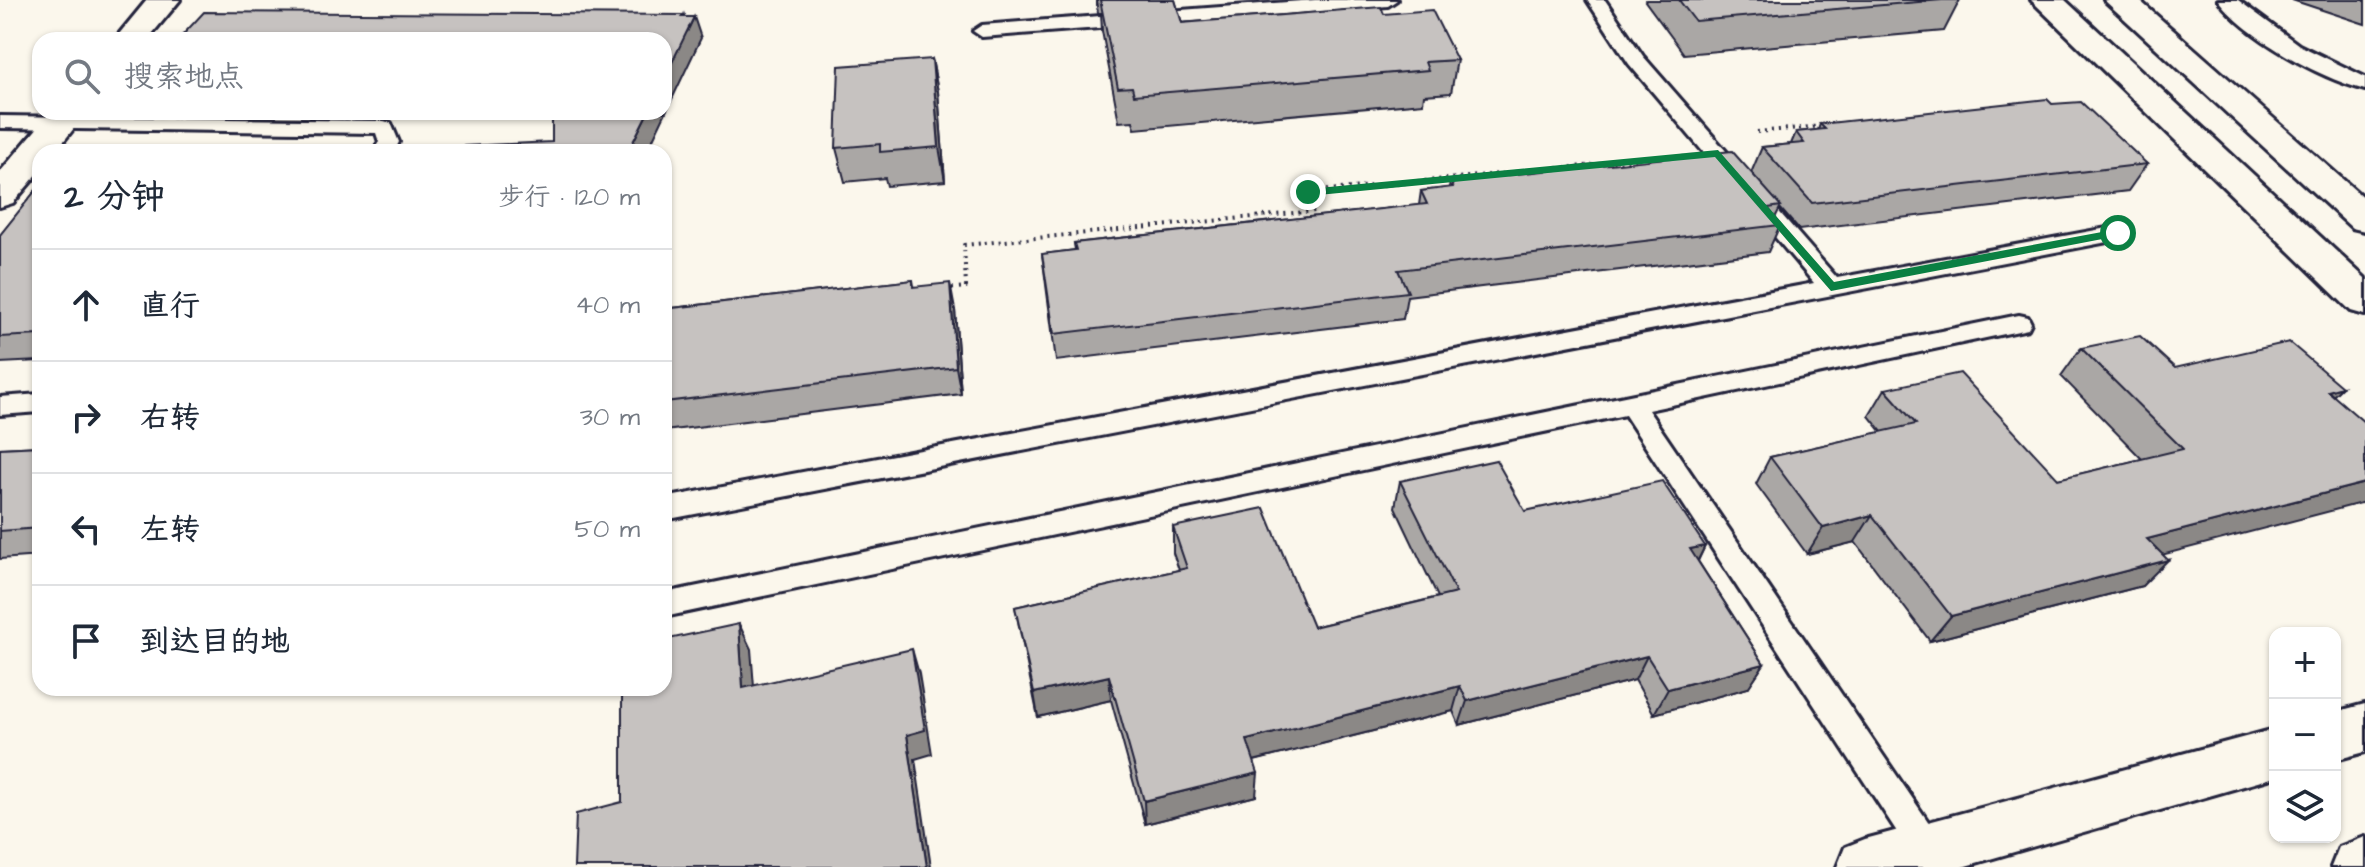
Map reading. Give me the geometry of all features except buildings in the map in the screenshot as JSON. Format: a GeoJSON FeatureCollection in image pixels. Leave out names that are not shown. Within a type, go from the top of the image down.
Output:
{"type":"FeatureCollection","features":[{"type":"Feature","properties":{"kind":"street"},"geometry":{"type":"LineString","coordinates":[[137,32],[164,0]]}},
{"type":"Feature","properties":{"kind":"street"},"geometry":{"type":"LineString","coordinates":[[2047,0],[2365,301]]}},
{"type":"Feature","properties":{"kind":"street"},"geometry":{"type":"LineString","coordinates":[[2120,0],[2365,219]]}},
{"type":"Feature","properties":{"kind":"street"},"geometry":{"type":"LineString","coordinates":[[42,144],[62,120]]}},
{"type":"Feature","properties":{"kind":"street"},"geometry":{"type":"LineString","coordinates":[[0,195],[32,157]]}},
{"type":"Feature","properties":{"kind":"street"},"geometry":{"type":"LineString","coordinates":[[2341,734],[2365,728]]}},
{"type":"Feature","properties":{"kind":"street"},"geometry":{"type":"LineString","coordinates":[[1865,867],[2269,755]]}},
{"type":"Feature","properties":{"kind":"lane"},"geometry":{"type":"LineString","coordinates":[[982,31],[1388,0]]}},
{"type":"Feature","properties":{"kind":"lane"},"geometry":{"type":"LineString","coordinates":[[1596,0],[1636,60],[1831,287]]}},
{"type":"Feature","properties":{"kind":"lane"},"geometry":{"type":"LineString","coordinates":[[2227,0],[2284,47],[2324,69],[2365,84]]}},
{"type":"Feature","properties":{"kind":"lane"},"geometry":{"type":"LineString","coordinates":[[0,122],[32,120]]}},
{"type":"Feature","properties":{"kind":"lane"},"geometry":{"type":"LineString","coordinates":[[161,120],[384,127],[388,144]]}},
{"type":"Feature","properties":{"kind":"lane"},"geometry":{"type":"LineString","coordinates":[[672,507],[2118,233]]}},
{"type":"Feature","properties":{"kind":"lane"},"geometry":{"type":"LineString","coordinates":[[672,603],[2019,323]]}},
{"type":"Feature","properties":{"kind":"lane"},"geometry":{"type":"LineString","coordinates":[[0,406],[32,404]]}},
{"type":"Feature","properties":{"kind":"lane"},"geometry":{"type":"LineString","coordinates":[[1631,404],[1928,850]]}},
{"type":"Feature","properties":{"kind":"path"},"geometry":{"type":"LineString","coordinates":[[1703,136],[1828,126]]}},
{"type":"Feature","properties":{"kind":"path"},"geometry":{"type":"LineString","coordinates":[[934,290],[966,287],[964,245],[1315,211],[1308,192],[1718,153]]}},
{"type":"Feature","properties":{"kind":"route"},"geometry":{"type":"LineString","coordinates":[[1308,192],[1718,153],[1831,287],[2118,233]]}}]}
